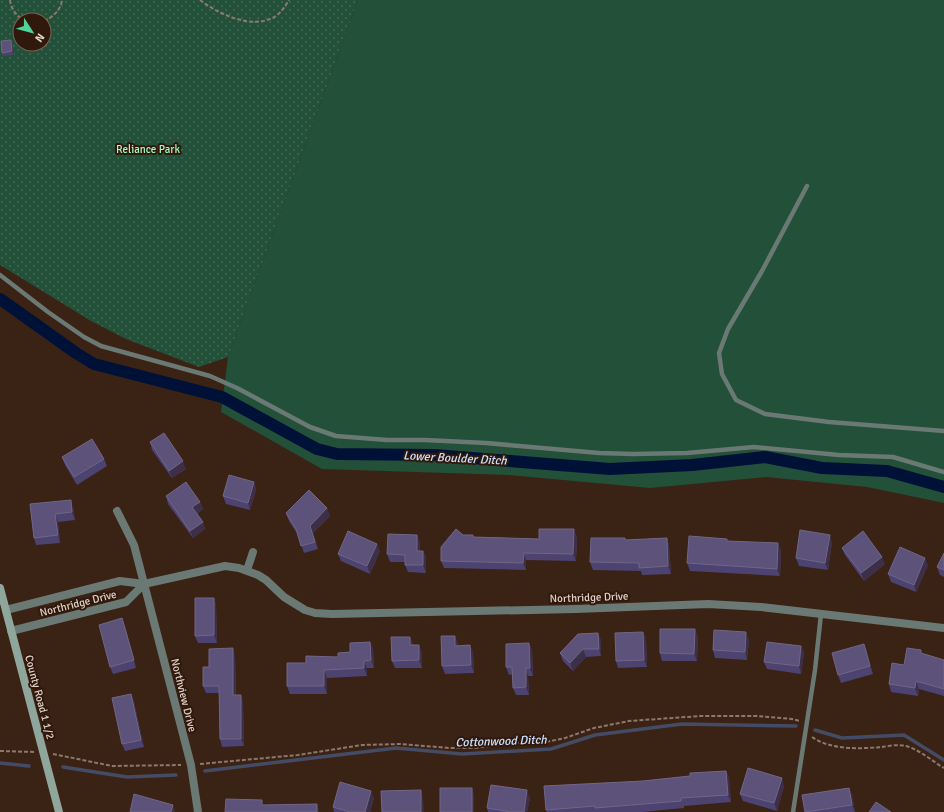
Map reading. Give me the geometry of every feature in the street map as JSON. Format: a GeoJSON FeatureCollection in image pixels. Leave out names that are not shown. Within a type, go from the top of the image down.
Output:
{"type":"FeatureCollection","features":[{"type":"Feature","properties":{"kind":"street","name":"Northview Drive"},"geometry":{"type":"LineString","coordinates":[[117,511],[134,545],[191,765],[198,812]]}},
{"type":"Feature","properties":{"kind":"street"},"geometry":{"type":"LineString","coordinates":[[247,570],[253,552]]}},
{"type":"Feature","properties":{"kind":"street","name":"Northridge Drive"},"geometry":{"type":"LineString","coordinates":[[6,610],[120,581],[144,584],[225,566],[247,570],[266,580],[284,597],[304,610],[332,614],[569,609],[708,604],[733,605],[944,628]]}},
{"type":"Feature","properties":{"kind":"street","name":"Northridge Drive"},"geometry":{"type":"LineString","coordinates":[[11,631],[126,602],[144,584]]}},
{"type":"Feature","properties":{"kind":"street","name":"County Road 1 1/2"},"geometry":{"type":"LineString","coordinates":[[0,588],[59,812]]}},
{"type":"Feature","properties":{"kind":"lane"},"geometry":{"type":"LineString","coordinates":[[806,186],[762,271],[728,329],[719,353],[722,374],[736,400],[765,414],[829,422],[944,431]]}},
{"type":"Feature","properties":{"kind":"lane"},"geometry":{"type":"LineString","coordinates":[[0,275],[72,329],[101,346],[210,376],[237,388],[310,427],[336,436],[387,440],[486,443],[599,453],[633,454],[687,453],[754,447],[893,457],[944,472]]}},
{"type":"Feature","properties":{"kind":"lane"},"geometry":{"type":"LineString","coordinates":[[793,812],[815,670],[821,614]]}},
{"type":"Feature","properties":{"kind":"path"},"geometry":{"type":"LineString","coordinates":[[10,0],[11,8],[13,12]]}},
{"type":"Feature","properties":{"kind":"path"},"geometry":{"type":"LineString","coordinates":[[52,16],[60,9],[62,0]]}},
{"type":"Feature","properties":{"kind":"path"},"geometry":{"type":"LineString","coordinates":[[200,0],[212,9],[225,15],[244,21],[257,22],[269,20],[279,14],[289,0]]}},
{"type":"Feature","properties":{"kind":"path"},"geometry":{"type":"LineString","coordinates":[[0,751],[44,752],[112,766],[191,765],[298,755],[362,745],[400,744],[450,748],[475,748],[514,743],[541,743],[565,738],[594,728],[629,721],[701,716],[757,716],[799,720]]}},
{"type":"Feature","properties":{"kind":"path"},"geometry":{"type":"LineString","coordinates":[[812,737],[819,742],[833,746],[906,746],[944,768]]}},
{"type":"Feature","properties":{"kind":"green space","name":"Reliance Park"},"geometry":{"type":"Polygon","coordinates":[[[0,0],[358,0],[228,357],[199,367],[126,339],[91,321],[0,265],[0,0]]]}},
{"type":"Feature","properties":{"kind":"green space"},"geometry":{"type":"Polygon","coordinates":[[[358,0],[944,0],[944,503],[867,487],[766,477],[650,488],[509,475],[322,469],[221,412],[228,357],[358,0]]]}},
{"type":"Feature","properties":{"kind":"building"},"geometry":{"type":"Polygon","coordinates":[[[11,40],[12,51],[2,53],[1,41],[11,40]]]}},
{"type":"Feature","properties":{"kind":"building"},"geometry":{"type":"Polygon","coordinates":[[[164,433],[183,461],[169,471],[150,442],[164,433]]]}},
{"type":"Feature","properties":{"kind":"building"},"geometry":{"type":"Polygon","coordinates":[[[92,439],[104,459],[74,477],[62,457],[92,439]]]}},
{"type":"Feature","properties":{"kind":"building"},"geometry":{"type":"Polygon","coordinates":[[[229,475],[254,482],[248,503],[223,496],[229,475]]]}},
{"type":"Feature","properties":{"kind":"building"},"geometry":{"type":"Polygon","coordinates":[[[186,482],[200,502],[192,507],[203,522],[190,531],[166,496],[186,482]]]}},
{"type":"Feature","properties":{"kind":"building"},"geometry":{"type":"Polygon","coordinates":[[[309,490],[327,508],[310,526],[315,542],[301,546],[296,529],[286,513],[309,490]]]}},
{"type":"Feature","properties":{"kind":"building"},"geometry":{"type":"Polygon","coordinates":[[[71,500],[72,512],[55,514],[58,535],[34,538],[30,504],[71,500]]]}},
{"type":"Feature","properties":{"kind":"building"},"geometry":{"type":"Polygon","coordinates":[[[456,529],[463,535],[473,535],[473,537],[539,539],[539,529],[574,529],[573,554],[524,553],[523,563],[441,561],[441,547],[456,529]]]}},
{"type":"Feature","properties":{"kind":"building"},"geometry":{"type":"Polygon","coordinates":[[[800,530],[830,535],[825,563],[796,558],[800,530]]]}},
{"type":"Feature","properties":{"kind":"building"},"geometry":{"type":"Polygon","coordinates":[[[348,531],[377,544],[367,566],[338,554],[348,531]]]}},
{"type":"Feature","properties":{"kind":"building"},"geometry":{"type":"Polygon","coordinates":[[[863,531],[882,557],[861,573],[842,548],[863,531]]]}},
{"type":"Feature","properties":{"kind":"building"},"geometry":{"type":"Polygon","coordinates":[[[388,534],[417,535],[417,551],[423,551],[423,565],[405,565],[405,555],[387,554],[388,534]]]}},
{"type":"Feature","properties":{"kind":"building"},"geometry":{"type":"Polygon","coordinates":[[[689,536],[727,539],[727,541],[778,543],[777,569],[687,563],[689,536]]]}},
{"type":"Feature","properties":{"kind":"building"},"geometry":{"type":"Polygon","coordinates":[[[591,538],[625,538],[625,540],[667,538],[668,566],[639,568],[639,563],[590,562],[591,538]]]}},
{"type":"Feature","properties":{"kind":"building"},"geometry":{"type":"Polygon","coordinates":[[[900,547],[925,558],[914,585],[888,574],[900,547]]]}},
{"type":"Feature","properties":{"kind":"building"},"geometry":{"type":"Polygon","coordinates":[[[944,553],[944,570],[937,567],[944,553]]]}},
{"type":"Feature","properties":{"kind":"building"},"geometry":{"type":"Polygon","coordinates":[[[195,598],[214,598],[214,635],[195,636],[195,598]]]}},
{"type":"Feature","properties":{"kind":"building"},"geometry":{"type":"Polygon","coordinates":[[[122,618],[134,660],[110,667],[99,625],[122,618]]]}},
{"type":"Feature","properties":{"kind":"building"},"geometry":{"type":"Polygon","coordinates":[[[660,629],[695,629],[694,654],[660,653],[660,629]]]}},
{"type":"Feature","properties":{"kind":"building"},"geometry":{"type":"Polygon","coordinates":[[[714,630],[746,632],[745,652],[713,650],[714,630]]]}},
{"type":"Feature","properties":{"kind":"building"},"geometry":{"type":"Polygon","coordinates":[[[643,632],[644,660],[616,661],[615,633],[643,632]]]}},
{"type":"Feature","properties":{"kind":"building"},"geometry":{"type":"Polygon","coordinates":[[[598,633],[599,649],[583,649],[570,663],[560,653],[578,634],[598,633]]]}},
{"type":"Feature","properties":{"kind":"building"},"geometry":{"type":"Polygon","coordinates":[[[441,636],[455,636],[455,646],[470,645],[471,665],[442,666],[441,636]]]}},
{"type":"Feature","properties":{"kind":"building"},"geometry":{"type":"Polygon","coordinates":[[[391,637],[410,637],[410,645],[419,645],[419,660],[392,661],[391,637]]]}},
{"type":"Feature","properties":{"kind":"building"},"geometry":{"type":"Polygon","coordinates":[[[370,642],[371,660],[364,661],[364,668],[324,670],[324,686],[287,686],[287,663],[306,663],[306,656],[338,657],[338,653],[350,652],[350,643],[370,642]]]}},
{"type":"Feature","properties":{"kind":"building"},"geometry":{"type":"Polygon","coordinates":[[[767,642],[801,646],[799,666],[764,662],[767,642]]]}},
{"type":"Feature","properties":{"kind":"building"},"geometry":{"type":"Polygon","coordinates":[[[529,643],[530,668],[526,668],[526,687],[513,688],[512,667],[506,667],[506,644],[529,643]]]}},
{"type":"Feature","properties":{"kind":"building"},"geometry":{"type":"Polygon","coordinates":[[[864,644],[870,666],[838,675],[832,653],[864,644]]]}},
{"type":"Feature","properties":{"kind":"building"},"geometry":{"type":"Polygon","coordinates":[[[233,648],[233,695],[241,695],[241,739],[220,739],[219,686],[203,686],[203,667],[209,667],[209,649],[233,648]]]}},
{"type":"Feature","properties":{"kind":"building"},"geometry":{"type":"Polygon","coordinates":[[[907,648],[921,650],[921,653],[944,660],[944,689],[916,681],[915,688],[889,684],[892,663],[904,665],[907,648]]]}},
{"type":"Feature","properties":{"kind":"building"},"geometry":{"type":"Polygon","coordinates":[[[131,694],[141,740],[122,744],[112,698],[131,694]]]}},
{"type":"Feature","properties":{"kind":"building"},"geometry":{"type":"Polygon","coordinates":[[[748,768],[782,778],[774,803],[740,794],[748,768]]]}},
{"type":"Feature","properties":{"kind":"building"},"geometry":{"type":"Polygon","coordinates":[[[726,771],[728,795],[681,798],[681,801],[595,808],[595,806],[546,810],[544,786],[643,781],[690,776],[690,773],[726,771]]]}},
{"type":"Feature","properties":{"kind":"building"},"geometry":{"type":"Polygon","coordinates":[[[340,782],[371,791],[365,812],[350,812],[333,807],[340,782]]]}},
{"type":"Feature","properties":{"kind":"building"},"geometry":{"type":"Polygon","coordinates":[[[491,785],[527,790],[524,812],[511,812],[487,808],[491,785]]]}},
{"type":"Feature","properties":{"kind":"building"},"geometry":{"type":"Polygon","coordinates":[[[440,788],[472,788],[472,812],[440,812],[440,788]]]}},
{"type":"Feature","properties":{"kind":"building"},"geometry":{"type":"Polygon","coordinates":[[[849,788],[852,805],[805,812],[802,795],[849,788]]]}},
{"type":"Feature","properties":{"kind":"building"},"geometry":{"type":"Polygon","coordinates":[[[421,790],[421,812],[382,812],[381,791],[421,790]]]}},
{"type":"Feature","properties":{"kind":"building"},"geometry":{"type":"Polygon","coordinates":[[[134,794],[173,805],[171,812],[130,812],[134,794]]]}},
{"type":"Feature","properties":{"kind":"building"},"geometry":{"type":"Polygon","coordinates":[[[226,799],[262,800],[262,805],[317,804],[317,812],[225,812],[226,799]]]}},
{"type":"Feature","properties":{"kind":"building"},"geometry":{"type":"Polygon","coordinates":[[[876,802],[891,812],[869,812],[876,802]]]}},
{"type":"Feature","properties":{"kind":"waterway","name":"Lower Boulder Ditch"},"geometry":{"type":"LineString","coordinates":[[0,299],[94,364],[222,397],[317,449],[337,454],[434,455],[610,469],[692,465],[765,457],[822,468],[887,471],[944,487]]}},
{"type":"Feature","properties":{"kind":"waterway","name":"Cottonwood Ditch"},"geometry":{"type":"LineString","coordinates":[[205,771],[396,748],[462,754],[551,749],[595,735],[682,724],[796,726]]}},
{"type":"Feature","properties":{"kind":"waterway","name":"Cottonwood Ditch"},"geometry":{"type":"LineString","coordinates":[[815,730],[842,738],[904,735],[944,760]]}},
{"type":"Feature","properties":{"kind":"waterway","name":"Cottonwood Ditch"},"geometry":{"type":"LineString","coordinates":[[0,763],[29,766]]}},
{"type":"Feature","properties":{"kind":"waterway","name":"Cottonwood Ditch"},"geometry":{"type":"LineString","coordinates":[[63,767],[127,777],[176,775]]}}]}
